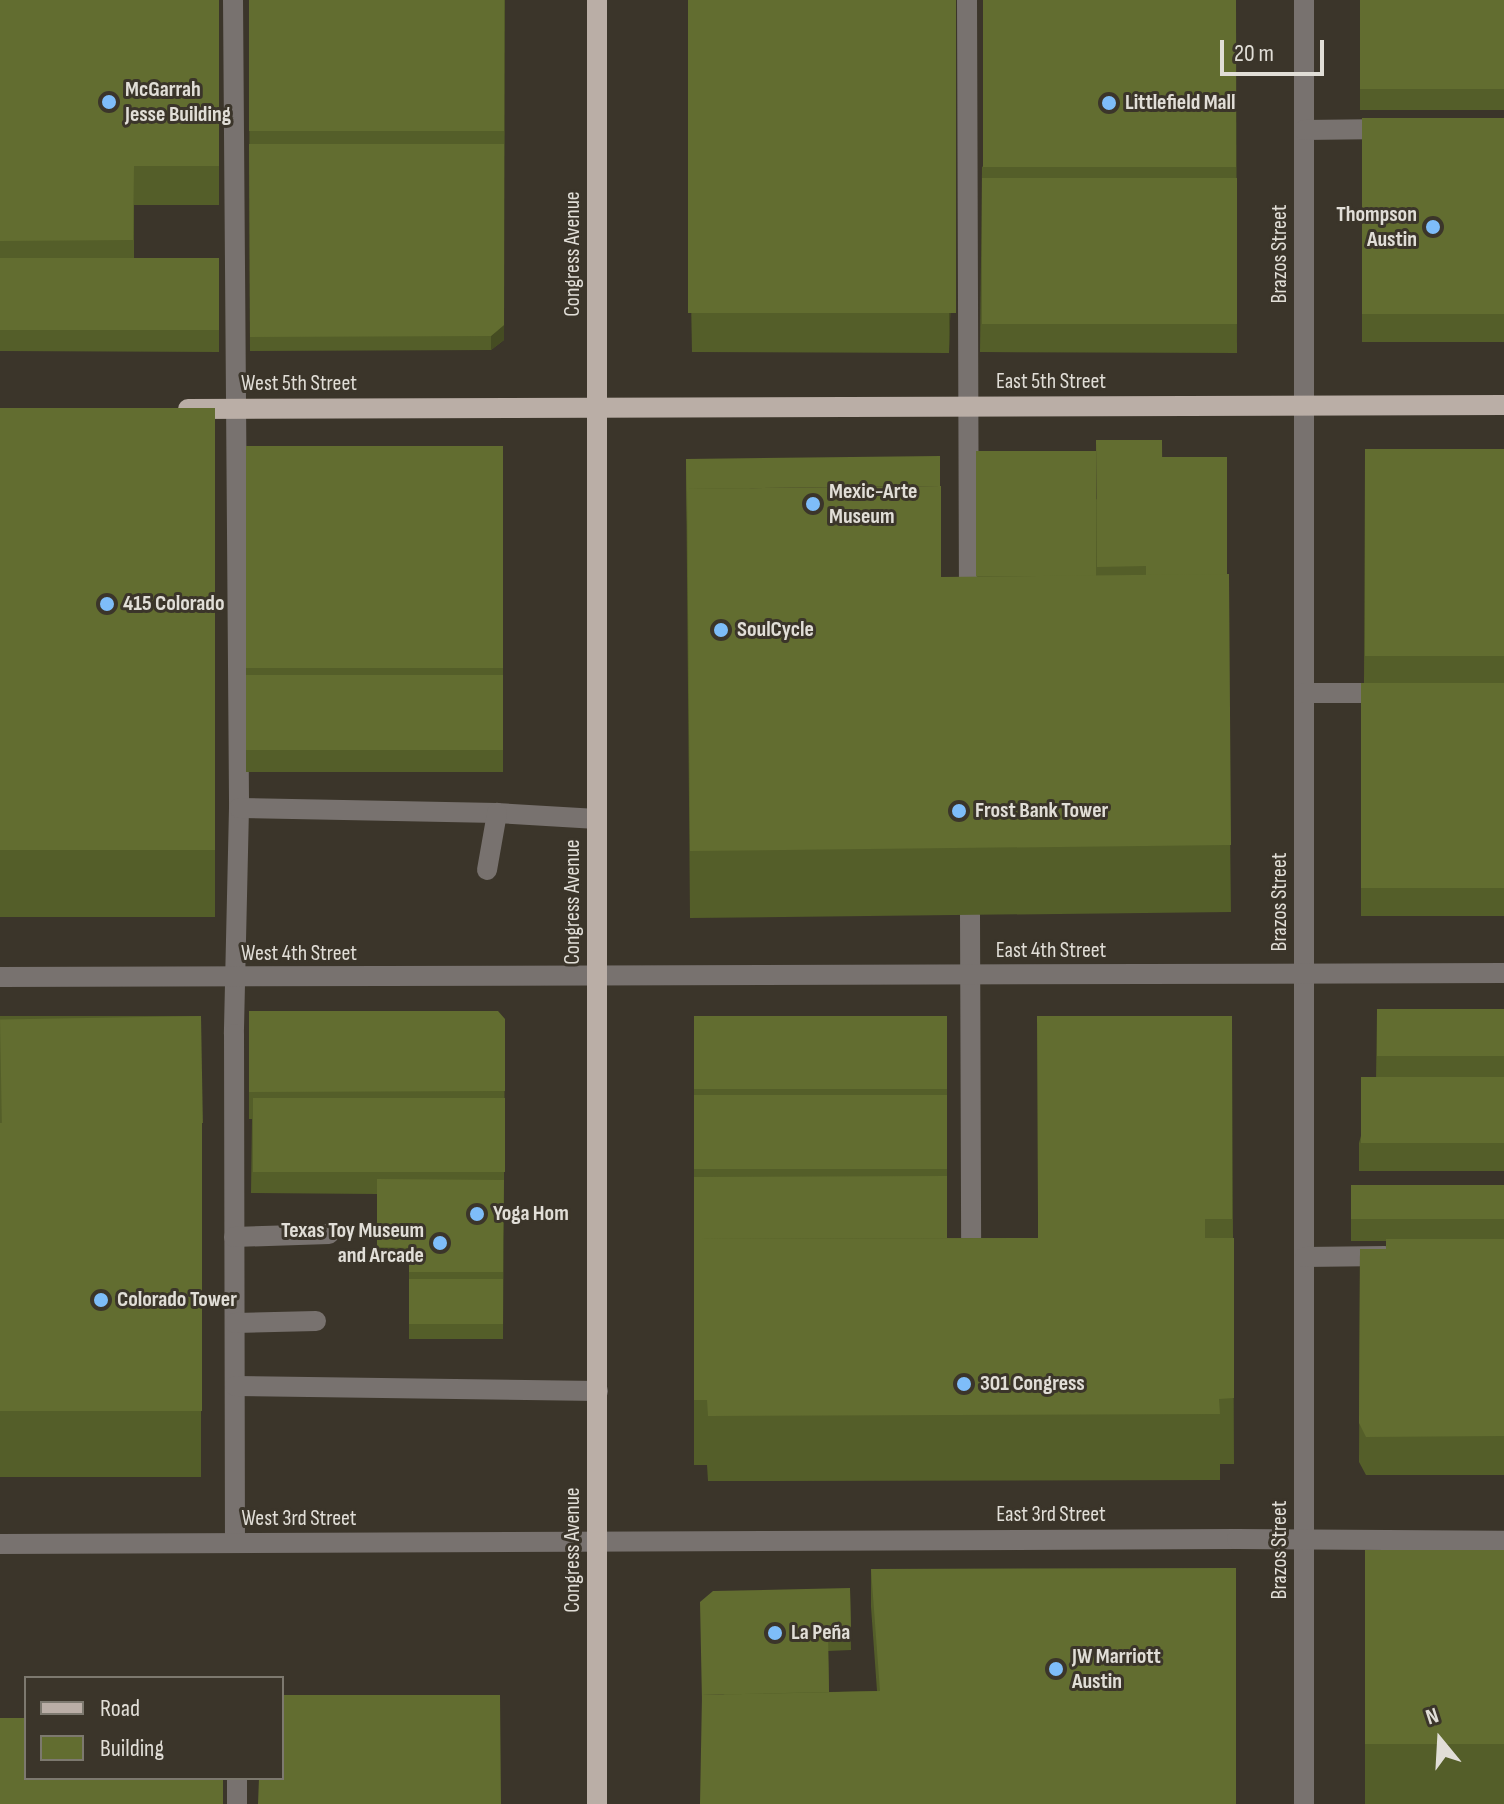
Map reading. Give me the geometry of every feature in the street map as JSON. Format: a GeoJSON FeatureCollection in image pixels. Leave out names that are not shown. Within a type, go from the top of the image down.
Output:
{"type":"FeatureCollection","features":[{"type":"Feature","properties":{"kind":"main road","name":"Congress Avenue"},"geometry":{"type":"LineString","coordinates":[[597,0],[597,1804]]}},
{"type":"Feature","properties":{"kind":"main road","name":"East 5th Street"},"geometry":{"type":"LineString","coordinates":[[597,408],[1504,405]]}},
{"type":"Feature","properties":{"kind":"main road","name":"West 5th Street"},"geometry":{"type":"LineString","coordinates":[[175,409],[597,408]]}},
{"type":"Feature","properties":{"kind":"street"},"geometry":{"type":"LineString","coordinates":[[233,0],[239,808],[235,978],[235,1543]]}},
{"type":"Feature","properties":{"kind":"street"},"geometry":{"type":"LineString","coordinates":[[967,0],[970,629]]}},
{"type":"Feature","properties":{"kind":"street","name":"Brazos Street"},"geometry":{"type":"LineString","coordinates":[[1304,0],[1304,1804]]}},
{"type":"Feature","properties":{"kind":"street"},"geometry":{"type":"LineString","coordinates":[[1304,130],[1412,129]]}},
{"type":"Feature","properties":{"kind":"street"},"geometry":{"type":"LineString","coordinates":[[1304,693],[1414,692]]}},
{"type":"Feature","properties":{"kind":"street"},"geometry":{"type":"LineString","coordinates":[[239,808],[497,813],[597,819]]}},
{"type":"Feature","properties":{"kind":"street"},"geometry":{"type":"LineString","coordinates":[[487,870],[497,813]]}},
{"type":"Feature","properties":{"kind":"street"},"geometry":{"type":"LineString","coordinates":[[970,915],[971,1257]]}},
{"type":"Feature","properties":{"kind":"street","name":"East 4th Street"},"geometry":{"type":"LineString","coordinates":[[597,976],[1504,973]]}},
{"type":"Feature","properties":{"kind":"street","name":"West 4th Street"},"geometry":{"type":"LineString","coordinates":[[0,977],[597,976]]}},
{"type":"Feature","properties":{"kind":"street"},"geometry":{"type":"LineString","coordinates":[[234,1237],[329,1234]]}},
{"type":"Feature","properties":{"kind":"street"},"geometry":{"type":"LineString","coordinates":[[1305,1257],[1411,1257]]}},
{"type":"Feature","properties":{"kind":"street"},"geometry":{"type":"LineString","coordinates":[[235,1323],[316,1321]]}},
{"type":"Feature","properties":{"kind":"street"},"geometry":{"type":"LineString","coordinates":[[235,1386],[598,1391]]}},
{"type":"Feature","properties":{"kind":"street","name":"East 3rd Street"},"geometry":{"type":"LineString","coordinates":[[598,1541],[1504,1541]]}},
{"type":"Feature","properties":{"kind":"street","name":"West 3rd Street"},"geometry":{"type":"LineString","coordinates":[[0,1544],[598,1541]]}},
{"type":"Feature","properties":{"kind":"street"},"geometry":{"type":"LineString","coordinates":[[237,1780],[237,1804]]}},
{"type":"Feature","properties":{"kind":"building","name":"McGarrah Jesse Building"},"geometry":{"type":"Polygon","coordinates":[[[0,0],[219,0],[219,166],[134,166],[133,240],[0,241],[0,0]]]}},
{"type":"Feature","properties":{"kind":"building"},"geometry":{"type":"Polygon","coordinates":[[[249,0],[504,0],[504,131],[249,131],[249,0]]]}},
{"type":"Feature","properties":{"kind":"building"},"geometry":{"type":"Polygon","coordinates":[[[688,0],[956,0],[956,96],[688,96],[688,0]]]}},
{"type":"Feature","properties":{"kind":"building","name":"Littlefield Mall"},"geometry":{"type":"Polygon","coordinates":[[[983,0],[1236,0],[1236,167],[983,167],[983,0]]]}},
{"type":"Feature","properties":{"kind":"building"},"geometry":{"type":"Polygon","coordinates":[[[1360,0],[1504,0],[1504,89],[1360,89],[1360,0]]]}},
{"type":"Feature","properties":{"kind":"building"},"geometry":{"type":"Polygon","coordinates":[[[688,96],[956,96],[956,313],[688,313],[688,96]]]}},
{"type":"Feature","properties":{"kind":"building","name":"Thompson Austin"},"geometry":{"type":"Polygon","coordinates":[[[1362,118],[1504,118],[1504,314],[1362,314],[1362,118]]]}},
{"type":"Feature","properties":{"kind":"building"},"geometry":{"type":"Polygon","coordinates":[[[249,144],[504,144],[504,325],[491,336],[250,337],[249,144]]]}},
{"type":"Feature","properties":{"kind":"building"},"geometry":{"type":"Polygon","coordinates":[[[982,178],[1237,178],[1237,324],[982,324],[982,178]]]}},
{"type":"Feature","properties":{"kind":"building"},"geometry":{"type":"Polygon","coordinates":[[[0,258],[219,258],[219,330],[0,330],[0,258]]]}},
{"type":"Feature","properties":{"kind":"building"},"geometry":{"type":"Polygon","coordinates":[[[0,408],[215,408],[215,850],[0,850],[0,408]]]}},
{"type":"Feature","properties":{"kind":"building"},"geometry":{"type":"Polygon","coordinates":[[[1096,440],[1162,440],[1163,575],[1146,575],[1146,566],[1097,567],[1096,440]]]}},
{"type":"Feature","properties":{"kind":"building"},"geometry":{"type":"Polygon","coordinates":[[[246,446],[503,446],[503,668],[246,668],[246,446]]]}},
{"type":"Feature","properties":{"kind":"building"},"geometry":{"type":"Polygon","coordinates":[[[1365,449],[1504,449],[1504,656],[1365,656],[1365,449]]]}},
{"type":"Feature","properties":{"kind":"building"},"geometry":{"type":"Polygon","coordinates":[[[976,451],[1096,451],[1096,576],[976,576],[976,451]]]}},
{"type":"Feature","properties":{"kind":"building"},"geometry":{"type":"Polygon","coordinates":[[[940,456],[940,486],[687,489],[687,527],[686,459],[940,456]]]}},
{"type":"Feature","properties":{"kind":"building"},"geometry":{"type":"Polygon","coordinates":[[[1162,457],[1227,457],[1227,575],[1162,575],[1162,457]]]}},
{"type":"Feature","properties":{"kind":"building","name":"Frost Bank Tower"},"geometry":{"type":"Polygon","coordinates":[[[941,486],[941,577],[1229,574],[1231,845],[690,851],[687,489],[941,486]]]}},
{"type":"Feature","properties":{"kind":"building"},"geometry":{"type":"Polygon","coordinates":[[[246,675],[503,675],[503,750],[246,750],[246,675]]]}},
{"type":"Feature","properties":{"kind":"building"},"geometry":{"type":"Polygon","coordinates":[[[1361,683],[1504,683],[1504,888],[1361,888],[1361,683]]]}},
{"type":"Feature","properties":{"kind":"building"},"geometry":{"type":"Polygon","coordinates":[[[1377,1009],[1504,1009],[1504,1056],[1377,1056],[1377,1009]]]}},
{"type":"Feature","properties":{"kind":"building"},"geometry":{"type":"Polygon","coordinates":[[[249,1011],[498,1011],[505,1019],[505,1091],[249,1092],[249,1011]]]}},
{"type":"Feature","properties":{"kind":"building"},"geometry":{"type":"Polygon","coordinates":[[[201,1016],[203,1123],[2,1126],[0,1020],[201,1016]]]}},
{"type":"Feature","properties":{"kind":"building"},"geometry":{"type":"Polygon","coordinates":[[[694,1016],[947,1016],[947,1089],[694,1089],[694,1016]]]}},
{"type":"Feature","properties":{"kind":"building"},"geometry":{"type":"Polygon","coordinates":[[[1037,1016],[1232,1016],[1232,1219],[1205,1219],[1205,1191],[1038,1191],[1038,1219],[1037,1016]]]}},
{"type":"Feature","properties":{"kind":"building"},"geometry":{"type":"Polygon","coordinates":[[[1361,1077],[1504,1077],[1504,1143],[1361,1143],[1361,1077]]]}},
{"type":"Feature","properties":{"kind":"building"},"geometry":{"type":"Polygon","coordinates":[[[694,1095],[947,1095],[947,1169],[694,1169],[694,1095]]]}},
{"type":"Feature","properties":{"kind":"building"},"geometry":{"type":"Polygon","coordinates":[[[253,1098],[505,1098],[505,1172],[253,1172],[253,1098]]]}},
{"type":"Feature","properties":{"kind":"building","name":"Colorado Tower"},"geometry":{"type":"Polygon","coordinates":[[[0,1123],[202,1123],[202,1411],[0,1411],[0,1123]]]}},
{"type":"Feature","properties":{"kind":"building"},"geometry":{"type":"Polygon","coordinates":[[[947,1176],[947,1238],[694,1239],[694,1177],[947,1176]]]}},
{"type":"Feature","properties":{"kind":"building"},"geometry":{"type":"Polygon","coordinates":[[[377,1179],[504,1180],[503,1241],[409,1241],[409,1248],[377,1247],[377,1179]]]}},
{"type":"Feature","properties":{"kind":"building"},"geometry":{"type":"Polygon","coordinates":[[[1351,1185],[1504,1185],[1504,1219],[1351,1219],[1351,1185]]]}},
{"type":"Feature","properties":{"kind":"building","name":"301 Congress"},"geometry":{"type":"Polygon","coordinates":[[[1038,1191],[1205,1191],[1205,1238],[1234,1238],[1234,1398],[1219,1399],[1220,1414],[708,1416],[707,1400],[694,1400],[694,1239],[1038,1238],[1038,1191]]]}},
{"type":"Feature","properties":{"kind":"building"},"geometry":{"type":"Polygon","coordinates":[[[1386,1239],[1504,1239],[1504,1436],[1366,1437],[1359,1423],[1360,1249],[1386,1249],[1386,1239]]]}},
{"type":"Feature","properties":{"kind":"building"},"geometry":{"type":"Polygon","coordinates":[[[409,1241],[503,1241],[503,1272],[409,1272],[409,1241]]]}},
{"type":"Feature","properties":{"kind":"building"},"geometry":{"type":"Polygon","coordinates":[[[409,1279],[503,1279],[503,1324],[409,1324],[409,1279]]]}},
{"type":"Feature","properties":{"kind":"building"},"geometry":{"type":"Polygon","coordinates":[[[1365,1550],[1504,1550],[1504,1744],[1365,1744],[1365,1550]]]}},
{"type":"Feature","properties":{"kind":"building","name":"JW Marriott Austin"},"geometry":{"type":"Polygon","coordinates":[[[1236,1568],[1236,1804],[700,1804],[702,1695],[880,1691],[871,1569],[1236,1568]]]}},
{"type":"Feature","properties":{"kind":"building"},"geometry":{"type":"Polygon","coordinates":[[[850,1588],[851,1628],[828,1629],[829,1692],[702,1695],[702,1702],[700,1602],[713,1591],[850,1588]]]}},
{"type":"Feature","properties":{"kind":"building"},"geometry":{"type":"Polygon","coordinates":[[[284,1695],[500,1695],[501,1804],[258,1804],[259,1780],[284,1780],[284,1695]]]}},
{"type":"Feature","properties":{"kind":"building"},"geometry":{"type":"Polygon","coordinates":[[[0,1718],[24,1718],[24,1780],[223,1780],[223,1804],[0,1804],[0,1718]]]}},
{"type":"Feature","properties":{"kind":"place","name":"McGarrah Jesse Building"},"geometry":{"type":"Point","coordinates":[109,102]}},
{"type":"Feature","properties":{"kind":"place","name":"Littlefield Mall"},"geometry":{"type":"Point","coordinates":[1109,103]}},
{"type":"Feature","properties":{"kind":"place","name":"Thompson Austin"},"geometry":{"type":"Point","coordinates":[1433,227]}},
{"type":"Feature","properties":{"kind":"place","name":"Mexic-Arte Museum"},"geometry":{"type":"Point","coordinates":[813,504]}},
{"type":"Feature","properties":{"kind":"place","name":"415 Colorado"},"geometry":{"type":"Point","coordinates":[107,604]}},
{"type":"Feature","properties":{"kind":"place","name":"SoulCycle"},"geometry":{"type":"Point","coordinates":[721,630]}},
{"type":"Feature","properties":{"kind":"place","name":"Frost Bank Tower"},"geometry":{"type":"Point","coordinates":[959,811]}},
{"type":"Feature","properties":{"kind":"place","name":"Yoga Hom"},"geometry":{"type":"Point","coordinates":[477,1214]}},
{"type":"Feature","properties":{"kind":"place","name":"Texas Toy Museum and Arcade"},"geometry":{"type":"Point","coordinates":[440,1243]}},
{"type":"Feature","properties":{"kind":"place","name":"Colorado Tower"},"geometry":{"type":"Point","coordinates":[101,1300]}},
{"type":"Feature","properties":{"kind":"place","name":"301 Congress"},"geometry":{"type":"Point","coordinates":[964,1384]}},
{"type":"Feature","properties":{"kind":"place","name":"La Peña"},"geometry":{"type":"Point","coordinates":[775,1633]}},
{"type":"Feature","properties":{"kind":"place","name":"JW Marriott Austin"},"geometry":{"type":"Point","coordinates":[1056,1669]}}]}
